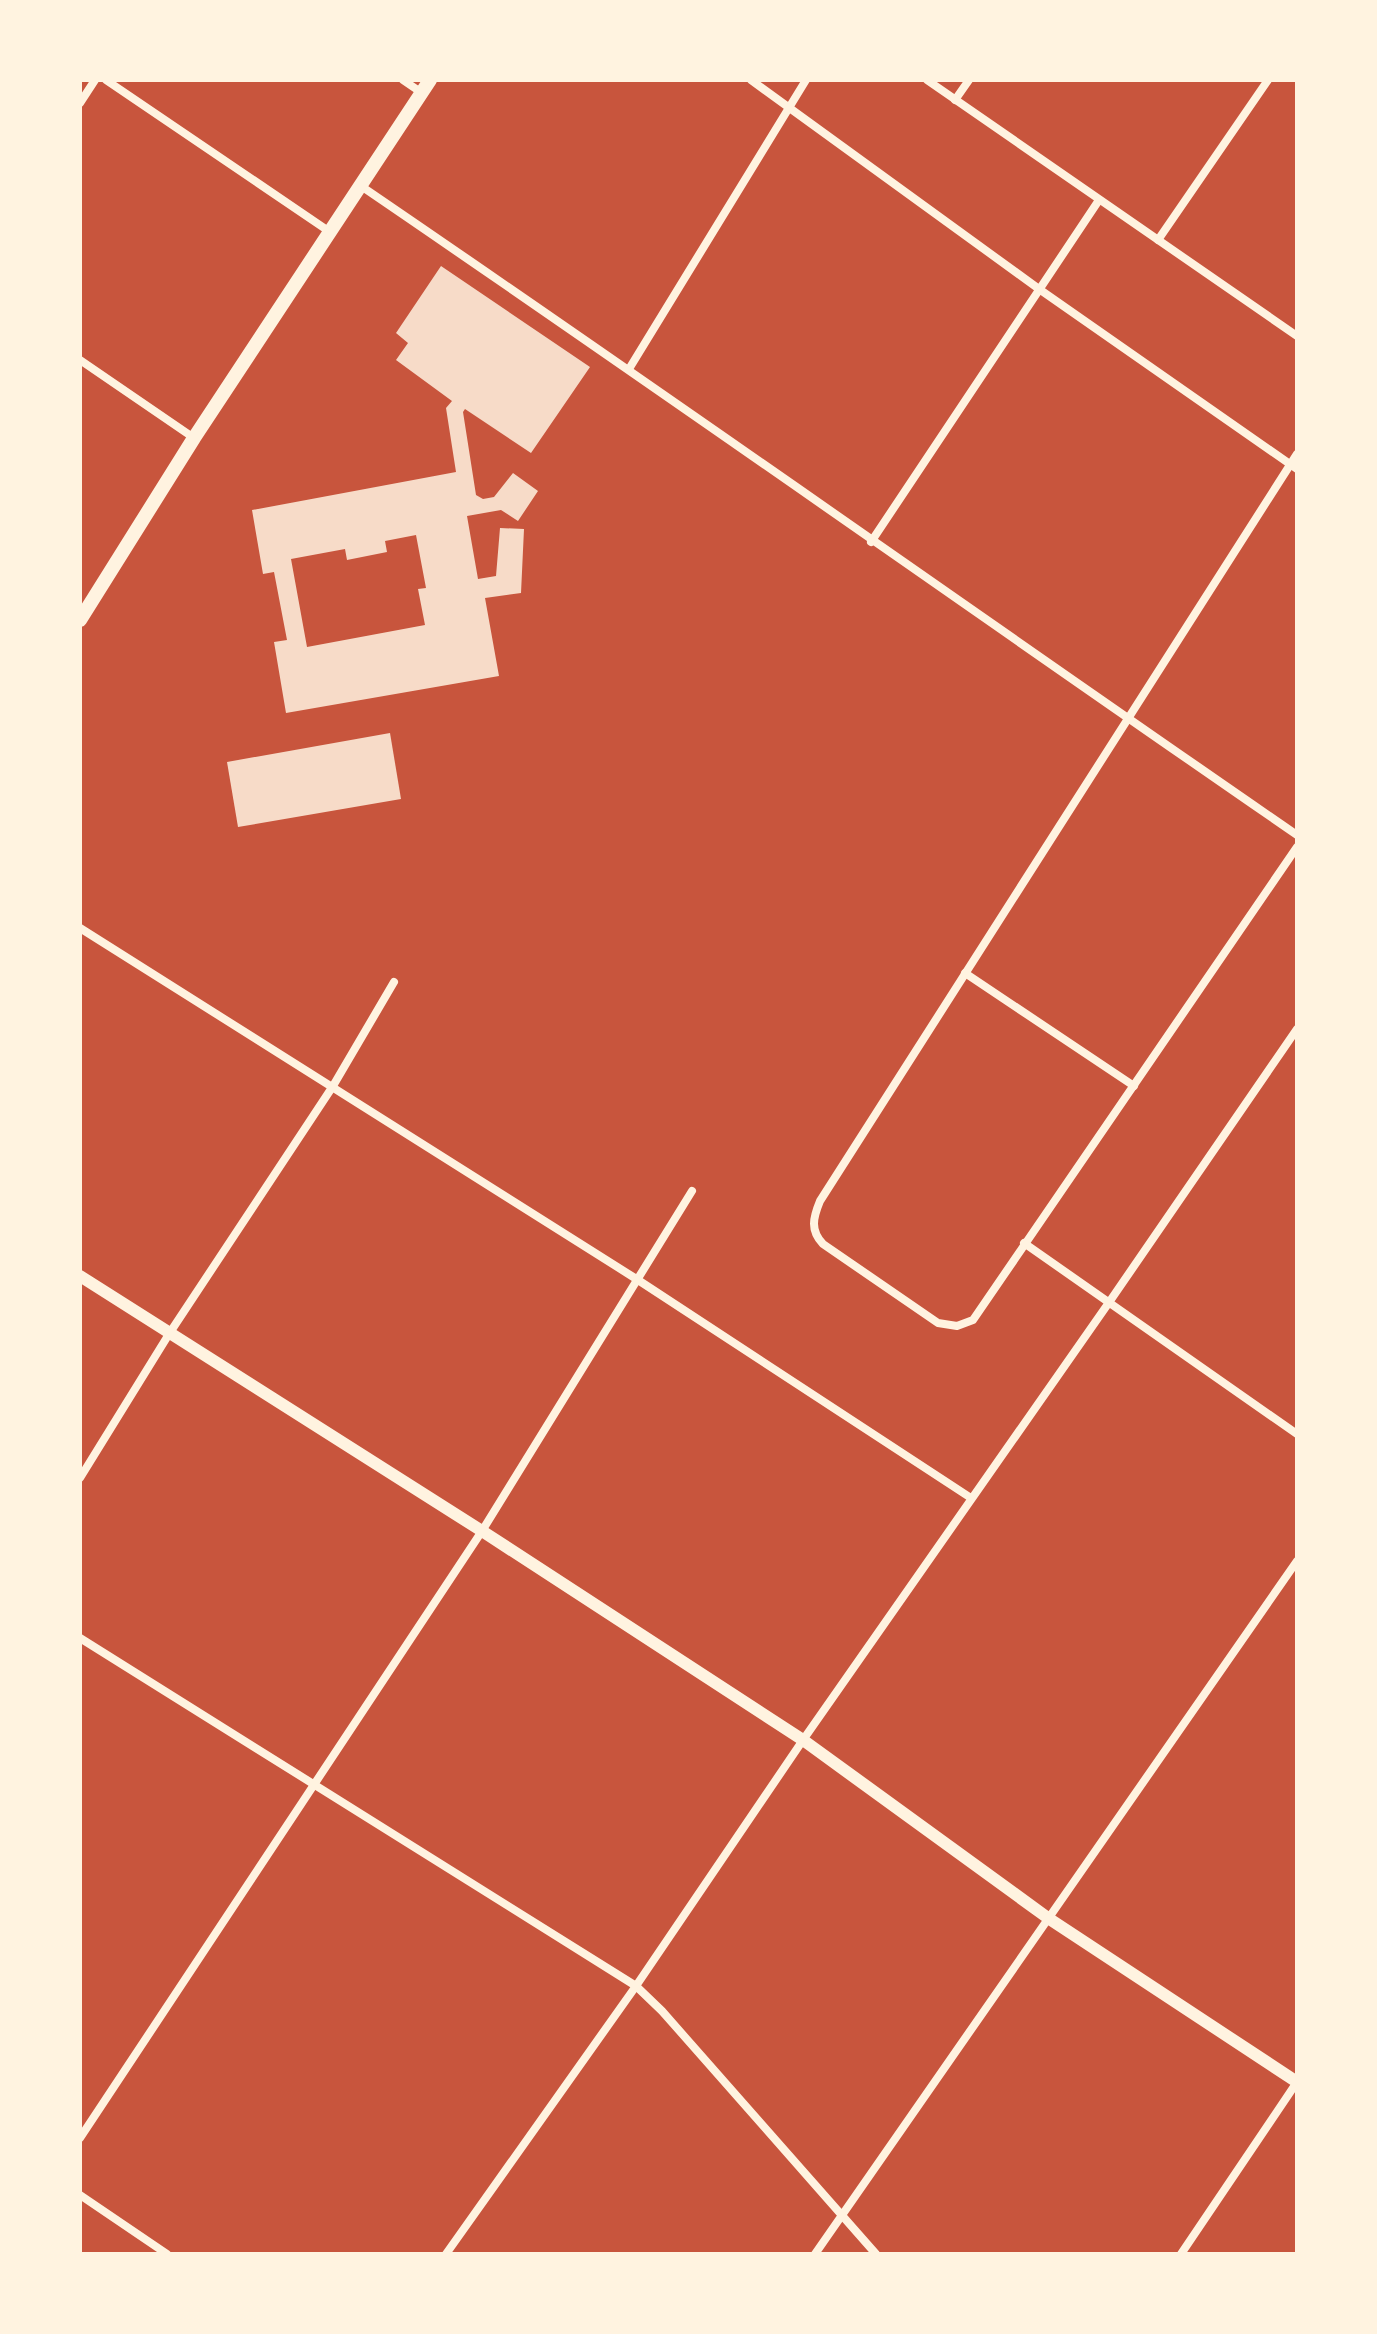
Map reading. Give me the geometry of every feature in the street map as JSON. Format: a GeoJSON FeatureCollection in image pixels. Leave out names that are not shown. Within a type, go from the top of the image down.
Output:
{"type":"FeatureCollection","features":[{"type":"Feature","properties":{"kind":"main road"},"geometry":{"type":"LineString","coordinates":[[80,620],[194,438],[426,86]]}},
{"type":"Feature","properties":{"kind":"street"},"geometry":{"type":"LineString","coordinates":[[80,103],[95,80]]}},
{"type":"Feature","properties":{"kind":"street"},"geometry":{"type":"LineString","coordinates":[[106,80],[330,232]]}},
{"type":"Feature","properties":{"kind":"street"},"geometry":{"type":"LineString","coordinates":[[403,80],[426,86]]}},
{"type":"Feature","properties":{"kind":"street"},"geometry":{"type":"LineString","coordinates":[[751,80],[1039,289],[1294,467]]}},
{"type":"Feature","properties":{"kind":"street"},"geometry":{"type":"LineString","coordinates":[[629,369],[806,80]]}},
{"type":"Feature","properties":{"kind":"street"},"geometry":{"type":"LineString","coordinates":[[927,80],[1297,336]]}},
{"type":"Feature","properties":{"kind":"street"},"geometry":{"type":"LineString","coordinates":[[955,100],[969,80]]}},
{"type":"Feature","properties":{"kind":"street"},"geometry":{"type":"LineString","coordinates":[[1158,240],[1268,80]]}},
{"type":"Feature","properties":{"kind":"street"},"geometry":{"type":"LineString","coordinates":[[361,186],[1297,835]]}},
{"type":"Feature","properties":{"kind":"street"},"geometry":{"type":"LineString","coordinates":[[871,542],[1099,200]]}},
{"type":"Feature","properties":{"kind":"street"},"geometry":{"type":"LineString","coordinates":[[80,360],[194,438]]}},
{"type":"Feature","properties":{"kind":"street"},"geometry":{"type":"LineString","coordinates":[[1297,454],[1294,467],[1128,718],[820,1201],[814,1214],[813,1228],[823,1244],[938,1323],[957,1326],[973,1320],[1297,847]]}},
{"type":"Feature","properties":{"kind":"street"},"geometry":{"type":"LineString","coordinates":[[80,928],[638,1280],[971,1498]]}},
{"type":"Feature","properties":{"kind":"street"},"geometry":{"type":"LineString","coordinates":[[965,973],[1134,1086]]}},
{"type":"Feature","properties":{"kind":"street"},"geometry":{"type":"LineString","coordinates":[[80,1478],[169,1334],[333,1086],[394,982]]}},
{"type":"Feature","properties":{"kind":"street"},"geometry":{"type":"LineString","coordinates":[[446,2254],[636,1986],[1297,1029]]}},
{"type":"Feature","properties":{"kind":"street"},"geometry":{"type":"LineString","coordinates":[[80,2138],[482,1531],[692,1191]]}},
{"type":"Feature","properties":{"kind":"street"},"geometry":{"type":"LineString","coordinates":[[1024,1243],[1297,1434]]}},
{"type":"Feature","properties":{"kind":"street"},"geometry":{"type":"LineString","coordinates":[[80,1276],[482,1531],[803,1740],[1048,1918],[1297,2082],[1181,2254]]}},
{"type":"Feature","properties":{"kind":"street"},"geometry":{"type":"LineString","coordinates":[[815,2254],[1297,1561]]}},
{"type":"Feature","properties":{"kind":"street"},"geometry":{"type":"LineString","coordinates":[[80,1638],[636,1986],[662,2011],[876,2254]]}},
{"type":"Feature","properties":{"kind":"street"},"geometry":{"type":"LineString","coordinates":[[80,2195],[167,2254]]}},
{"type":"Feature","properties":{"kind":"building"},"geometry":{"type":"Polygon","coordinates":[[[441,266],[590,367],[531,453],[465,409],[463,412],[476,495],[483,499],[494,497],[513,473],[538,491],[518,521],[501,510],[467,516],[478,579],[496,576],[500,528],[524,529],[521,593],[485,598],[499,676],[286,713],[274,642],[287,640],[274,572],[263,574],[252,510],[456,472],[446,408],[452,401],[396,360],[408,343],[396,333],[441,266]],[[416,535],[385,541],[387,552],[347,560],[345,549],[291,559],[307,647],[425,625],[418,589],[426,588],[416,535]]]}},
{"type":"Feature","properties":{"kind":"building"},"geometry":{"type":"Polygon","coordinates":[[[390,733],[401,799],[238,827],[227,762],[390,733]]]}}]}
